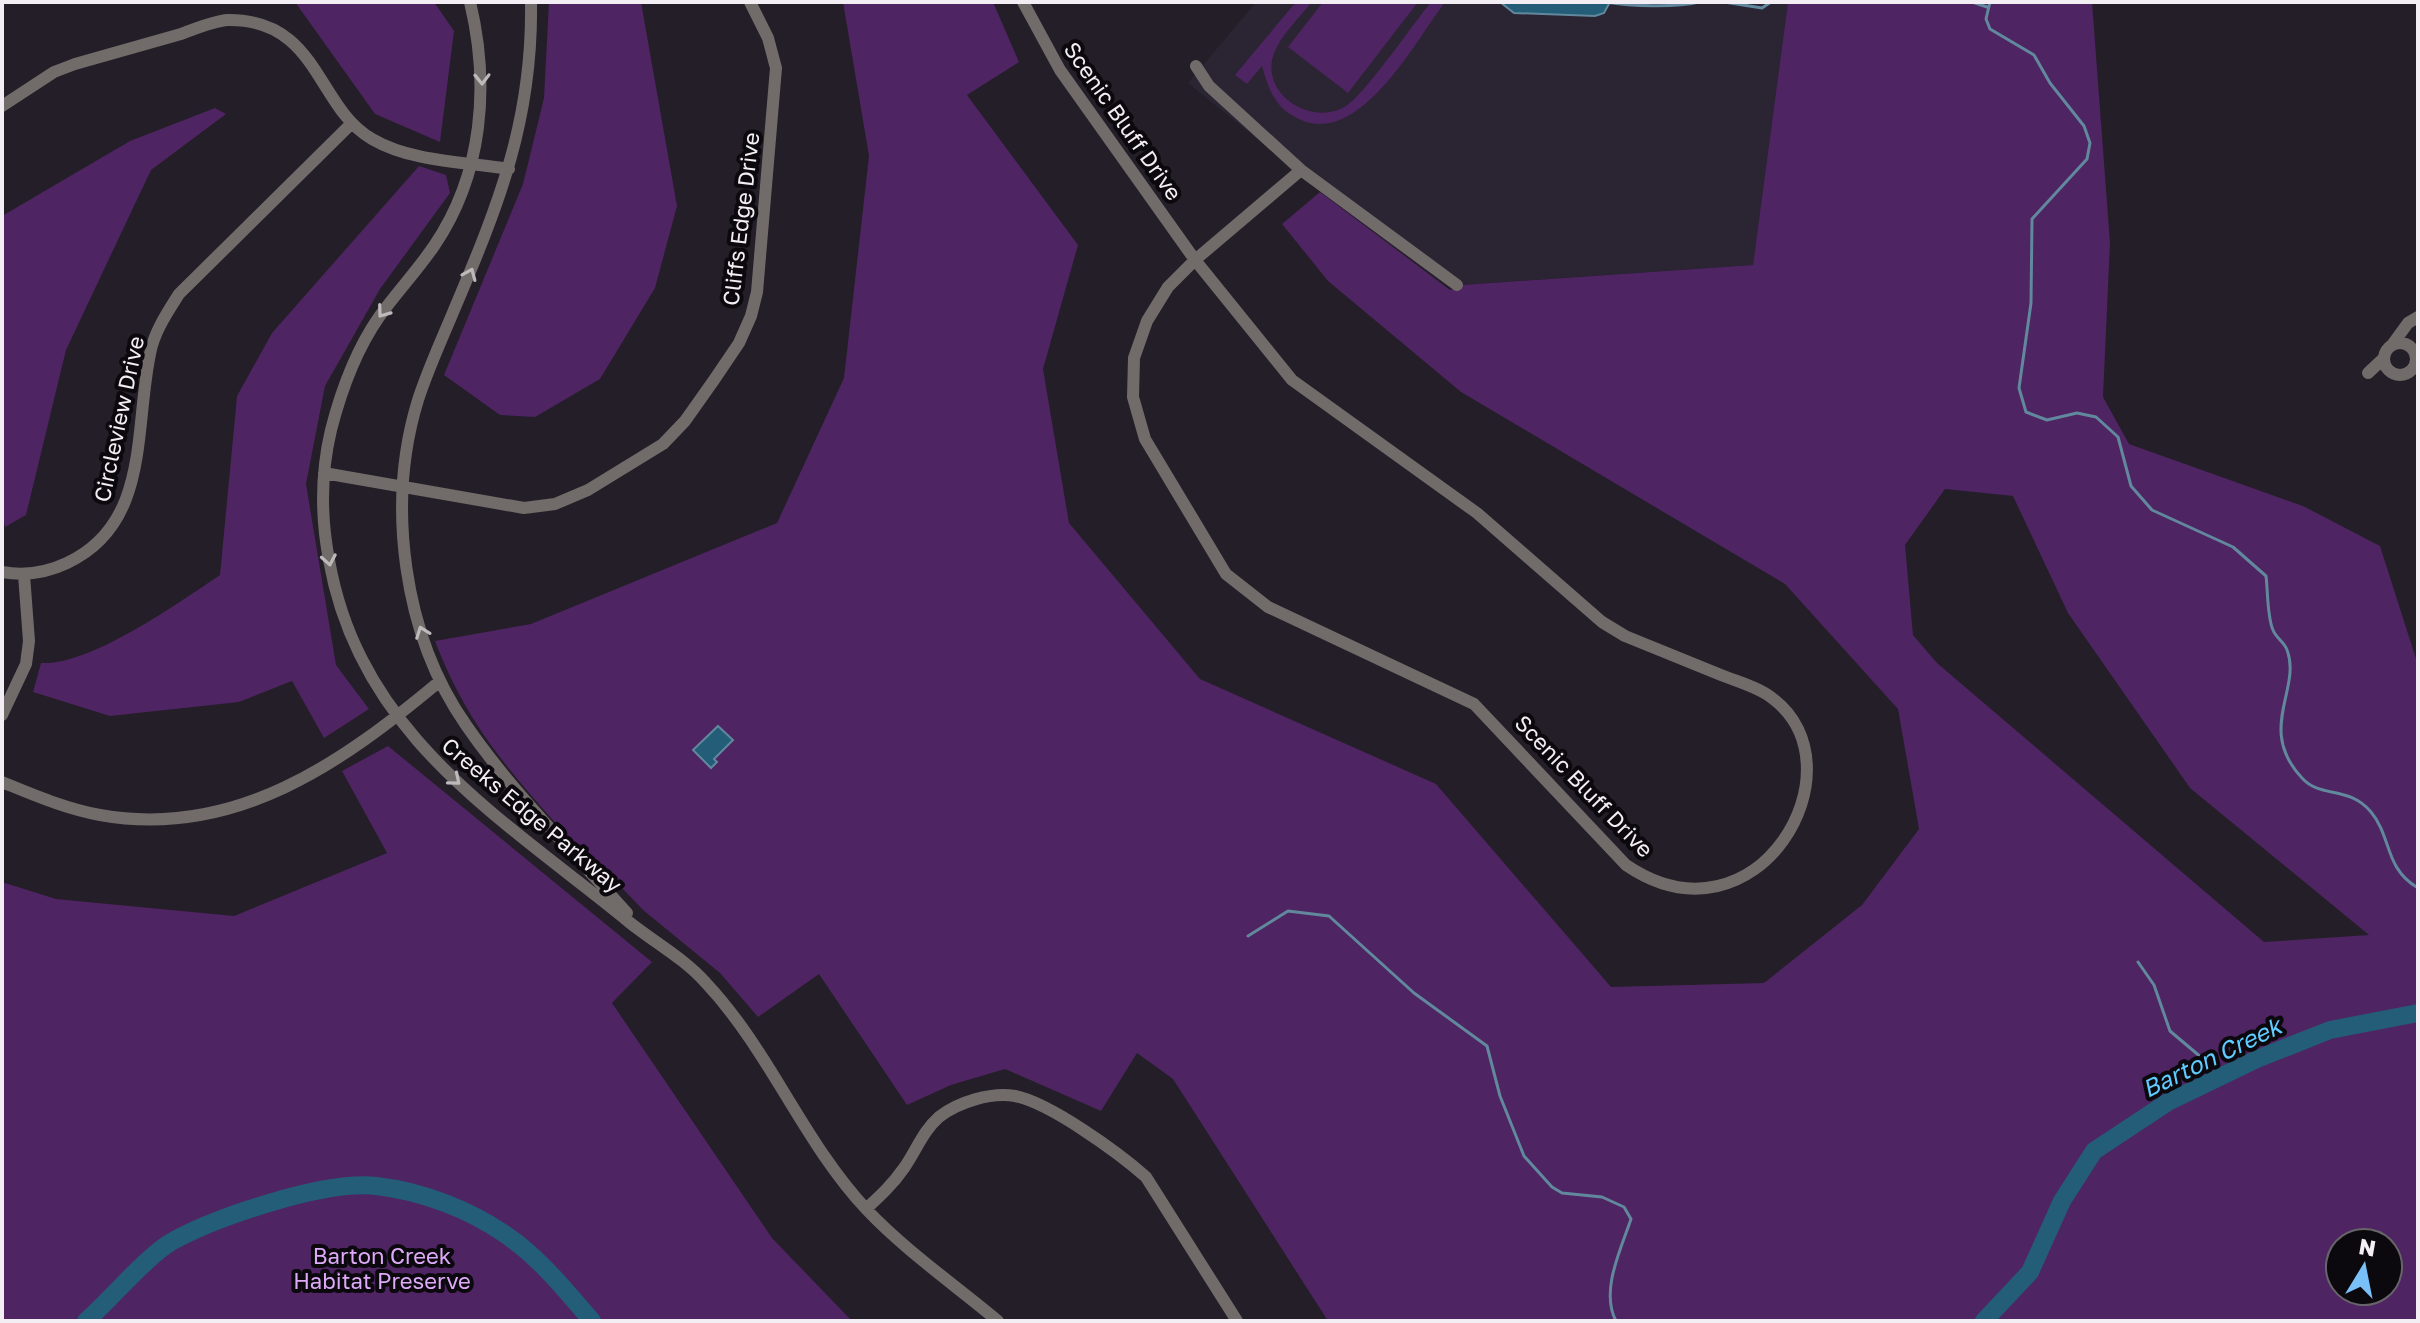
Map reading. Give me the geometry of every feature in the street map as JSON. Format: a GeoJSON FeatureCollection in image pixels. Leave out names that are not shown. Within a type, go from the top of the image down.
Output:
{"type":"FeatureCollection","features":[{"type":"Feature","properties":{"kind":"street","name":"Creeks Edge Parkway"},"geometry":{"type":"LineString","coordinates":[[470,2],[478,36],[482,99],[470,163],[451,217],[434,245],[376,321],[357,356],[334,420],[324,473],[323,512],[334,591],[366,672],[396,718],[450,776],[650,940],[701,977],[728,1006],[824,1154],[866,1209],[998,1321]]}},
{"type":"Feature","properties":{"kind":"street","name":"Creeks Edge Parkway"},"geometry":{"type":"LineString","coordinates":[[531,2],[528,89],[509,169],[418,401],[403,488],[403,532],[415,609],[440,681],[465,724],[650,940]]}},
{"type":"Feature","properties":{"kind":"street","name":"Cliffs Edge Drive"},"geometry":{"type":"LineString","coordinates":[[324,473],[492,505],[524,508],[555,504],[588,490],[631,465],[663,444],[685,421],[739,343],[757,292],[776,68],[768,38],[750,2]]}},
{"type":"Feature","properties":{"kind":"street","name":"Scenic Bluff Drive"},"geometry":{"type":"LineString","coordinates":[[1023,2],[1060,70],[1195,260],[1292,380],[1477,513],[1602,622],[1625,636],[1772,698],[1799,735],[1807,776],[1798,816],[1771,855],[1731,883],[1709,890],[1676,889],[1649,880],[1626,865],[1474,704],[1268,607],[1226,574],[1145,439],[1133,397],[1134,358],[1147,321],[1168,287],[1195,260],[1301,170]]}},
{"type":"Feature","properties":{"kind":"street"},"geometry":{"type":"LineString","coordinates":[[2,106],[54,72],[75,64],[226,20],[260,24],[287,38],[307,58],[352,123],[371,139],[394,149],[509,169]]}},
{"type":"Feature","properties":{"kind":"street"},"geometry":{"type":"LineString","coordinates":[[1196,66],[1209,86],[1301,170],[1457,285]]}},
{"type":"Feature","properties":{"kind":"street","name":"Circleview Drive"},"geometry":{"type":"LineString","coordinates":[[2,572],[24,575],[52,570],[85,554],[105,539],[128,498],[150,352],[167,314],[179,294],[352,123]]}},
{"type":"Feature","properties":{"kind":"street"},"geometry":{"type":"LineString","coordinates":[[2368,373],[2384,358],[2408,323],[2418,317]]}},
{"type":"Feature","properties":{"kind":"street"},"geometry":{"type":"LineString","coordinates":[[2384,358],[2386,368],[2394,374],[2404,375],[2413,369],[2416,358],[2412,348],[2402,343],[2392,345]]}},
{"type":"Feature","properties":{"kind":"street"},"geometry":{"type":"LineString","coordinates":[[2,715],[26,664],[29,641],[24,575]]}},
{"type":"Feature","properties":{"kind":"street"},"geometry":{"type":"LineString","coordinates":[[2,782],[57,804],[101,815],[181,820],[251,804],[315,773],[396,718],[440,681]]}},
{"type":"Feature","properties":{"kind":"street"},"geometry":{"type":"LineString","coordinates":[[866,1209],[887,1191],[940,1117],[961,1104],[989,1096],[1015,1096],[1044,1107],[1146,1177],[1237,1321]]}},
{"type":"Feature","properties":{"kind":"shaded area"},"geometry":{"type":"Polygon","coordinates":[[[1256,2],[1788,2],[1753,265],[1457,285],[1303,176],[1188,83],[1256,2]]]}},
{"type":"Feature","properties":{"kind":"green space"},"geometry":{"type":"Polygon","coordinates":[[[295,2],[434,2],[454,31],[440,142],[375,114],[295,2]]]}},
{"type":"Feature","properties":{"kind":"green space"},"geometry":{"type":"Polygon","coordinates":[[[549,2],[641,2],[677,206],[655,288],[600,379],[535,417],[500,415],[444,375],[523,184],[544,98],[549,2]]]}},
{"type":"Feature","properties":{"kind":"green space"},"geometry":{"type":"Polygon","coordinates":[[[843,2],[993,2],[1019,62],[967,95],[1078,245],[1043,369],[1069,523],[1200,679],[1436,784],[1611,987],[1764,983],[1862,905],[1919,829],[1898,709],[1785,584],[1461,392],[1328,281],[1282,224],[1320,192],[1450,290],[1462,285],[1753,265],[1788,2],[2092,2],[2110,243],[2103,397],[2129,444],[2303,506],[2380,546],[2418,665],[2418,1321],[1328,1321],[1173,1079],[1137,1053],[1101,1111],[1005,1069],[951,1085],[907,1105],[819,974],[758,1017],[720,973],[643,910],[586,850],[582,853],[537,802],[480,730],[435,641],[531,624],[777,523],[844,378],[869,156],[843,2]],[[1945,489],[1905,545],[1913,635],[1937,663],[2264,942],[2369,935],[2190,788],[2068,613],[2013,496],[1945,489]]]}},
{"type":"Feature","properties":{"kind":"green space"},"geometry":{"type":"Polygon","coordinates":[[[1296,2],[1312,2],[1275,51],[1271,66],[1274,80],[1280,92],[1303,109],[1332,112],[1354,99],[1431,2],[1445,2],[1401,64],[1364,105],[1343,119],[1321,124],[1299,119],[1284,110],[1270,91],[1262,66],[1247,84],[1235,75],[1296,2]]]}},
{"type":"Feature","properties":{"kind":"green space"},"geometry":{"type":"Polygon","coordinates":[[[1323,2],[1418,2],[1348,93],[1288,47],[1323,2]]]}},
{"type":"Feature","properties":{"kind":"green space"},"geometry":{"type":"Polygon","coordinates":[[[215,108],[226,114],[151,170],[66,350],[26,515],[5,527],[2,512],[2,216],[130,141],[215,108]]]}},
{"type":"Feature","properties":{"kind":"green space"},"geometry":{"type":"Polygon","coordinates":[[[419,166],[446,175],[450,193],[380,289],[325,386],[306,484],[336,665],[369,709],[324,738],[292,681],[239,702],[110,716],[33,692],[41,663],[61,661],[108,644],[220,575],[237,396],[272,333],[419,166]]]}},
{"type":"Feature","properties":{"kind":"green space","name":"Barton Creek Habitat Preserve"},"geometry":{"type":"Polygon","coordinates":[[[388,746],[652,962],[612,1003],[772,1238],[852,1321],[2,1321],[2,882],[56,899],[234,916],[387,853],[342,771],[388,746]]]}},
{"type":"Feature","properties":{"kind":"water"},"geometry":{"type":"Polygon","coordinates":[[[1500,2],[1610,2],[1604,13],[1595,16],[1514,13],[1500,2]]]}},
{"type":"Feature","properties":{"kind":"water"},"geometry":{"type":"Polygon","coordinates":[[[718,726],[733,740],[714,759],[717,762],[711,768],[693,750],[718,726]]]}},
{"type":"Feature","properties":{"kind":"waterway"},"geometry":{"type":"LineString","coordinates":[[1605,2],[1652,6],[1699,2]]}},
{"type":"Feature","properties":{"kind":"waterway"},"geometry":{"type":"LineString","coordinates":[[1724,2],[1762,8],[1771,2]]}},
{"type":"Feature","properties":{"kind":"waterway"},"geometry":{"type":"LineString","coordinates":[[1972,2],[1987,7]]}},
{"type":"Feature","properties":{"kind":"waterway"},"geometry":{"type":"LineString","coordinates":[[1990,2],[1986,19],[1990,29],[2034,55],[2050,83],[2084,126],[2090,143],[2087,159],[2032,219],[2031,303],[2019,388],[2026,412],[2047,420],[2077,413],[2096,417],[2118,437],[2131,486],[2152,510],[2233,547],[2266,576],[2271,624],[2274,633],[2286,647],[2290,665],[2281,726],[2282,743],[2289,760],[2309,784],[2353,798],[2371,812],[2399,871],[2418,888]]}},
{"type":"Feature","properties":{"kind":"waterway"},"geometry":{"type":"LineString","coordinates":[[1248,936],[1288,911],[1329,916],[1414,993],[1487,1046],[1500,1096],[1524,1156],[1552,1187],[1562,1193],[1602,1197],[1624,1207],[1631,1219],[1611,1283],[1610,1297],[1616,1321]]}},
{"type":"Feature","properties":{"kind":"waterway"},"geometry":{"type":"LineString","coordinates":[[2138,962],[2154,985],[2170,1031],[2215,1069],[2220,1077]]}},
{"type":"Feature","properties":{"kind":"waterway","name":"Barton Creek"},"geometry":{"type":"LineString","coordinates":[[1984,1321],[2030,1272],[2062,1201],[2094,1151],[2168,1102],[2257,1059],[2330,1030],[2418,1013]]}},
{"type":"Feature","properties":{"kind":"waterway","name":"Barton Creek"},"geometry":{"type":"LineString","coordinates":[[86,1321],[171,1242],[271,1202],[354,1186],[393,1188],[427,1197],[460,1209],[492,1226],[541,1264],[592,1321]]}}]}
